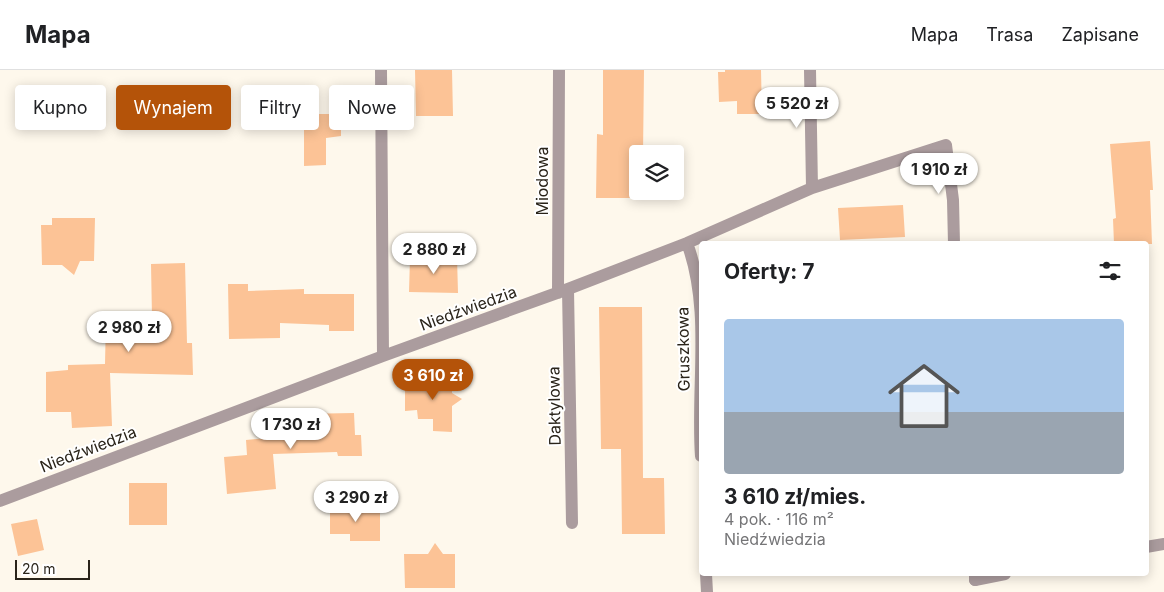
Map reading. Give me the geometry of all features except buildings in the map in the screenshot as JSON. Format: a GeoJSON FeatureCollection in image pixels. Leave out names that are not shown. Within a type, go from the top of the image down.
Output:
{"type":"FeatureCollection","features":[{"type":"Feature","properties":{"kind":"street"},"geometry":{"type":"LineString","coordinates":[[381,70],[383,356]]}},
{"type":"Feature","properties":{"kind":"street","name":"Miodowa"},"geometry":{"type":"LineString","coordinates":[[559,70],[563,291]]}},
{"type":"Feature","properties":{"kind":"street"},"geometry":{"type":"LineString","coordinates":[[810,70],[812,188]]}},
{"type":"Feature","properties":{"kind":"street","name":"Niedźwiedzia"},"geometry":{"type":"LineString","coordinates":[[0,500],[383,356],[563,291],[687,243],[812,188],[946,145],[953,200],[954,241]]}},
{"type":"Feature","properties":{"kind":"street","name":"Gruszkowa"},"geometry":{"type":"LineString","coordinates":[[687,243],[695,265],[699,303]]}},
{"type":"Feature","properties":{"kind":"street","name":"Daktylowa"},"geometry":{"type":"LineString","coordinates":[[563,291],[572,523]]}},
{"type":"Feature","properties":{"kind":"street"},"geometry":{"type":"LineString","coordinates":[[1149,546],[1164,544]]}},
{"type":"Feature","properties":{"kind":"street"},"geometry":{"type":"LineString","coordinates":[[706,576],[707,592]]}}]}
